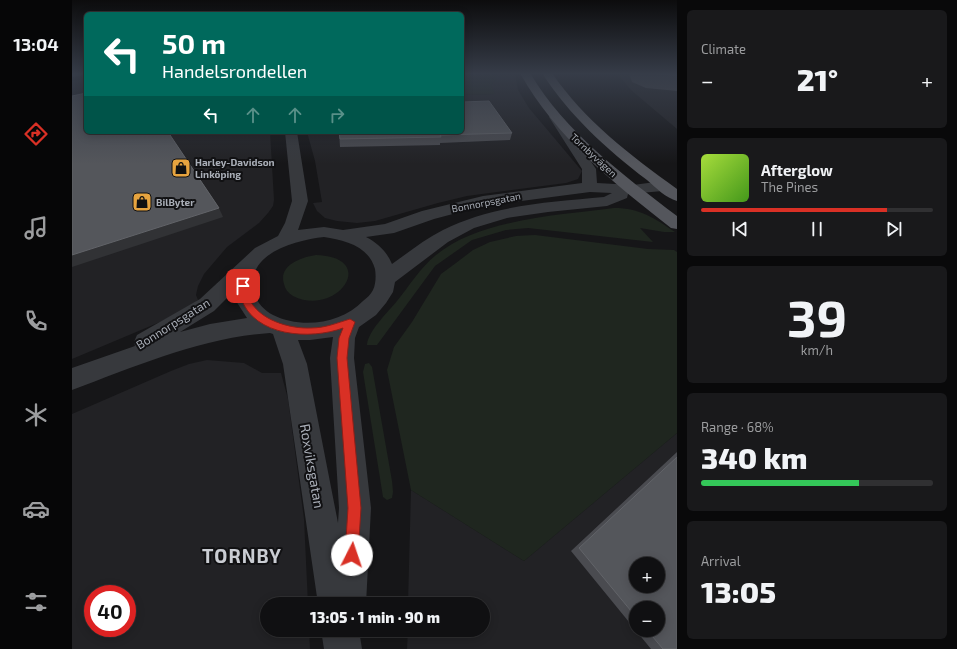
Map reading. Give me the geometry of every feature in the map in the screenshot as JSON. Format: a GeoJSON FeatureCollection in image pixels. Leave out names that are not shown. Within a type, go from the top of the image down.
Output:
{"type":"FeatureCollection","features":[{"type":"Feature","properties":{"kind":"main road","name":"Tornbyvägen"},"geometry":{"type":"LineString","coordinates":[[545,103],[553,114],[596,158],[633,190],[677,224]]}},
{"type":"Feature","properties":{"kind":"main road","name":"Tornbyvägen"},"geometry":{"type":"LineString","coordinates":[[570,103],[613,146],[677,196]]}},
{"type":"Feature","properties":{"kind":"street"},"geometry":{"type":"LineString","coordinates":[[553,114],[590,169],[590,187]]}},
{"type":"Feature","properties":{"kind":"street"},"geometry":{"type":"LineString","coordinates":[[285,239],[294,223],[300,201],[291,134]]}},
{"type":"Feature","properties":{"kind":"street","name":"Bonnorpsgatan"},"geometry":{"type":"LineString","coordinates":[[334,233],[388,229],[428,215],[482,201],[590,187],[633,190],[663,186]]}},
{"type":"Feature","properties":{"kind":"street","name":"Bonnorpsgatan"},"geometry":{"type":"LineString","coordinates":[[386,278],[431,244],[450,233],[473,223],[520,212],[607,201],[633,190]]}},
{"type":"Feature","properties":{"kind":"street"},"geometry":{"type":"LineString","coordinates":[[300,201],[307,213],[334,233]]}},
{"type":"Feature","properties":{"kind":"street"},"geometry":{"type":"LineString","coordinates":[[307,233],[334,233],[365,243],[379,256],[385,267],[386,278],[380,297],[367,312],[350,322],[331,329],[310,332],[277,326],[260,318],[251,310],[245,298],[243,286],[246,272],[254,260],[270,247],[285,239],[307,233]]}},
{"type":"Feature","properties":{"kind":"street","name":"Bonnorpsgatan"},"geometry":{"type":"LineString","coordinates":[[104,366],[207,305],[254,260]]}},
{"type":"Feature","properties":{"kind":"street"},"geometry":{"type":"LineString","coordinates":[[349,597],[355,508],[342,358],[344,338],[350,322]]}},
{"type":"Feature","properties":{"kind":"street","name":"Bonnorpsgatan"},"geometry":{"type":"LineString","coordinates":[[72,379],[104,366],[220,330],[248,325],[277,326]]}},
{"type":"Feature","properties":{"kind":"street","name":"Roxviksgatan"},"geometry":{"type":"LineString","coordinates":[[277,326],[295,364],[335,597]]}},
{"type":"Feature","properties":{"kind":"street"},"geometry":{"type":"LineString","coordinates":[[341,637],[343,649]]}},
{"type":"Feature","properties":{"kind":"street"},"geometry":{"type":"LineString","coordinates":[[343,649],[344,637]]}},
{"type":"Feature","properties":{"kind":"shaded area"},"geometry":{"type":"Polygon","coordinates":[[[72,103],[84,103],[84,134],[270,134],[274,200],[273,206],[259,223],[227,247],[204,274],[198,286],[196,295],[198,300],[190,307],[160,322],[72,359],[72,103]]]}},
{"type":"Feature","properties":{"kind":"shaded area"},"geometry":{"type":"Polygon","coordinates":[[[464,103],[526,103],[582,171],[578,179],[566,183],[467,196],[375,221],[357,223],[325,218],[317,211],[313,203],[322,202],[315,161],[308,134],[464,134],[464,103]]]}},
{"type":"Feature","properties":{"kind":"shaded area"},"geometry":{"type":"Polygon","coordinates":[[[647,103],[677,103],[677,129],[647,103]]]}},
{"type":"Feature","properties":{"kind":"shaded area"},"geometry":{"type":"Polygon","coordinates":[[[623,208],[639,212],[653,218],[675,232],[664,232],[640,228],[653,242],[528,228],[506,230],[472,240],[435,266],[377,345],[367,345],[368,340],[375,328],[420,271],[436,255],[454,243],[474,233],[497,226],[545,216],[623,208]]]}},
{"type":"Feature","properties":{"kind":"shaded area"},"geometry":{"type":"Polygon","coordinates":[[[535,235],[648,249],[674,250],[677,252],[677,433],[524,561],[411,490],[387,370],[394,347],[412,322],[441,274],[473,250],[490,242],[516,236],[535,235]]]}},
{"type":"Feature","properties":{"kind":"shaded area"},"geometry":{"type":"Polygon","coordinates":[[[316,255],[335,258],[346,265],[348,275],[345,284],[336,293],[324,299],[309,301],[293,296],[284,286],[284,272],[292,263],[316,255]]]}},
{"type":"Feature","properties":{"kind":"shaded area"},"geometry":{"type":"Polygon","coordinates":[[[207,360],[244,363],[262,373],[281,373],[288,399],[304,519],[308,597],[260,597],[260,637],[309,637],[310,649],[72,649],[72,414],[189,364],[207,360]]]}},
{"type":"Feature","properties":{"kind":"shaded area"},"geometry":{"type":"Polygon","coordinates":[[[369,363],[372,367],[392,481],[392,498],[387,500],[383,497],[363,372],[365,364],[369,363]]]}},
{"type":"Feature","properties":{"kind":"shaded area"},"geometry":{"type":"Polygon","coordinates":[[[677,433],[677,649],[407,649],[408,637],[490,637],[490,597],[408,597],[411,490],[524,561],[677,433]]]}},
{"type":"Feature","properties":{"kind":"building","name":"BilByter"},"geometry":{"type":"Polygon","coordinates":[[[72,103],[84,103],[84,134],[169,134],[219,208],[72,255],[72,103]]]}},
{"type":"Feature","properties":{"kind":"building"},"geometry":{"type":"Polygon","coordinates":[[[464,103],[491,103],[512,133],[440,135],[441,137],[340,139],[339,134],[464,134],[464,103]]]}},
{"type":"Feature","properties":{"kind":"building"},"geometry":{"type":"Polygon","coordinates":[[[677,457],[677,649],[663,649],[653,637],[665,637],[665,601],[629,601],[629,609],[579,548],[677,457]]]}},
{"type":"Feature","properties":{"kind":"place","name":"Harley-Davidson Linköping"},"geometry":{"type":"Point","coordinates":[181,168]}},
{"type":"Feature","properties":{"kind":"place","name":"BilByter"},"geometry":{"type":"Point","coordinates":[142,202]}},
{"type":"Feature","properties":{"kind":"district","name":"TORNBY"},"geometry":{"type":"Point","coordinates":[242,556]}},
{"type":"Feature","properties":{"kind":"route"},"geometry":{"type":"LineString","coordinates":[[243,286],[245,298],[251,310],[270,324],[283,329],[310,332],[331,329],[350,322],[344,338],[342,358],[355,508],[352,555]]}}]}
